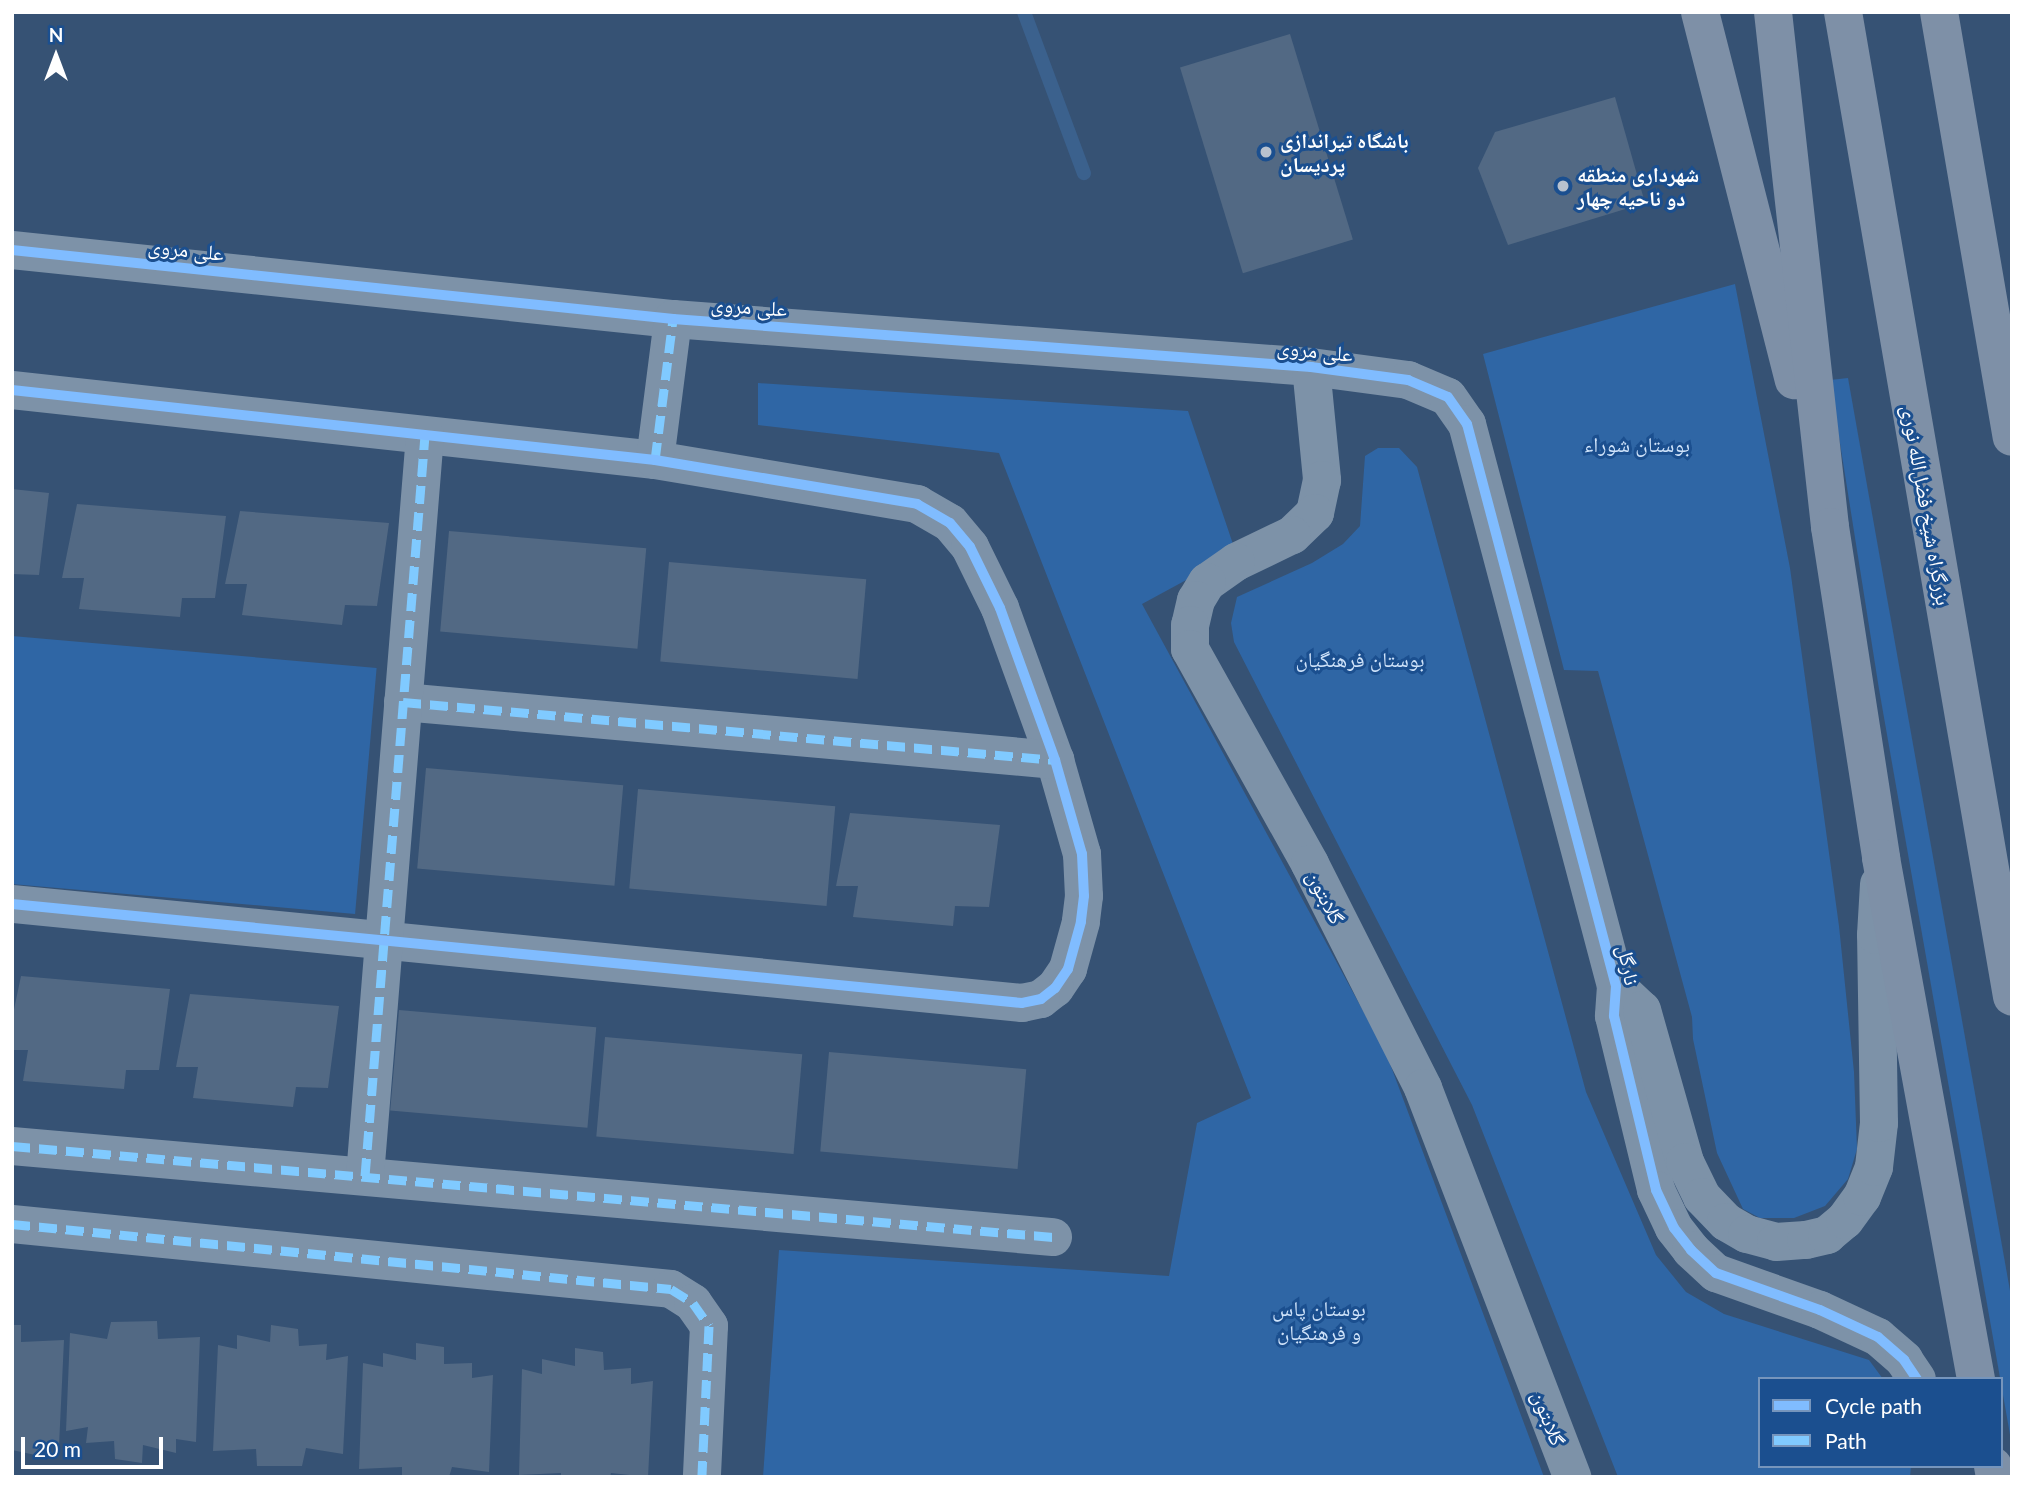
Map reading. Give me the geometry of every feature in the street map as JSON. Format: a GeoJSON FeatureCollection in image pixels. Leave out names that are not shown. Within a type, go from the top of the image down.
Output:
{"type":"FeatureCollection","features":[{"type":"Feature","properties":{"kind":"highway"},"geometry":{"type":"LineString","coordinates":[[1700,12],[1830,527]]}},
{"type":"Feature","properties":{"kind":"highway"},"geometry":{"type":"LineString","coordinates":[[1773,12],[1830,527],[1881,858],[1976,1377]]}},
{"type":"Feature","properties":{"kind":"highway","name":"بزرگراه شیخ فضل‌الله نوری"},"geometry":{"type":"LineString","coordinates":[[1843,12],[2012,997]]}},
{"type":"Feature","properties":{"kind":"highway"},"geometry":{"type":"LineString","coordinates":[[1939,12],[2012,437]]}},
{"type":"Feature","properties":{"kind":"street","name":"علی مروی"},"geometry":{"type":"LineString","coordinates":[[12,250],[673,320],[1311,367],[1408,380],[1448,397],[1467,424]]}},
{"type":"Feature","properties":{"kind":"street"},"geometry":{"type":"LineString","coordinates":[[655,460],[673,320]]}},
{"type":"Feature","properties":{"kind":"street","name":"گلابتون"},"geometry":{"type":"LineString","coordinates":[[1311,367],[1322,480],[1315,513],[1292,535],[1236,562],[1207,582],[1196,600],[1190,625],[1190,649],[1310,864],[1423,1088],[1572,1477]]}},
{"type":"Feature","properties":{"kind":"street"},"geometry":{"type":"LineString","coordinates":[[12,390],[655,460],[917,504],[950,523],[970,547],[1000,608],[1055,760],[1082,854],[1084,896],[1075,949],[1068,969],[1055,988],[1041,999],[1022,1003],[12,904]]}},
{"type":"Feature","properties":{"kind":"street","name":"نارگل"},"geometry":{"type":"LineString","coordinates":[[1467,424],[1616,986],[1614,1016],[1656,1190],[1674,1227],[1690,1250],[1716,1273],[1820,1310],[1878,1337],[1904,1360],[1916,1377]]}},
{"type":"Feature","properties":{"kind":"street"},"geometry":{"type":"LineString","coordinates":[[365,1176],[425,435]]}},
{"type":"Feature","properties":{"kind":"street"},"geometry":{"type":"LineString","coordinates":[[403,702],[1055,760]]}},
{"type":"Feature","properties":{"kind":"street","name":"نارگل"},"geometry":{"type":"LineString","coordinates":[[1616,986],[1642,1010],[1685,1162],[1702,1197],[1726,1222],[1747,1234],[1776,1242],[1827,1235],[1845,1220],[1862,1198],[1874,1167],[1879,1123],[1875,935],[1881,858]]}},
{"type":"Feature","properties":{"kind":"street"},"geometry":{"type":"LineString","coordinates":[[12,1146],[1053,1237]]}},
{"type":"Feature","properties":{"kind":"street"},"geometry":{"type":"LineString","coordinates":[[12,1224],[671,1289],[693,1303],[709,1325],[702,1477]]}},
{"type":"Feature","properties":{"kind":"green space","name":"بوستان شوراء"},"geometry":{"type":"Polygon","coordinates":[[[1735,284],[1790,568],[1839,926],[1854,1072],[1857,1149],[1848,1179],[1825,1206],[1794,1218],[1760,1218],[1743,1209],[1717,1153],[1693,1039],[1692,1017],[1598,671],[1564,670],[1483,354],[1735,284]]]}},
{"type":"Feature","properties":{"kind":"green space"},"geometry":{"type":"Polygon","coordinates":[[[1848,378],[2012,1302],[2012,1446],[2003,1395],[2003,1377],[2000,1377],[1879,689],[1830,380],[1848,378]]]}},
{"type":"Feature","properties":{"kind":"green space","name":"بوستان پاس و فرهنگیان"},"geometry":{"type":"Polygon","coordinates":[[[758,383],[1188,411],[1236,553],[1142,604],[1386,1053],[1544,1477],[763,1477],[779,1250],[1169,1276],[1197,1123],[1251,1098],[999,453],[758,425],[758,383]]]}},
{"type":"Feature","properties":{"kind":"green space","name":"بوستان فرهنگیان"},"geometry":{"type":"Polygon","coordinates":[[[1378,448],[1399,448],[1417,467],[1586,1092],[1656,1255],[1686,1292],[1724,1314],[1869,1360],[1882,1377],[1758,1377],[1758,1468],[1911,1468],[1910,1477],[1618,1477],[1472,1105],[1234,642],[1231,623],[1237,597],[1312,563],[1343,544],[1360,526],[1365,456],[1378,448]]]}},
{"type":"Feature","properties":{"kind":"green space"},"geometry":{"type":"Polygon","coordinates":[[[12,636],[377,668],[355,914],[12,884],[12,636]]]}},
{"type":"Feature","properties":{"kind":"building","name":"باشگاه تیراندازی پردیسان"},"geometry":{"type":"Polygon","coordinates":[[[1290,34],[1353,240],[1243,273],[1180,68],[1290,34]]]}},
{"type":"Feature","properties":{"kind":"building","name":"شهرداری منطقه دو ناحیه چهار"},"geometry":{"type":"Polygon","coordinates":[[[1615,97],[1645,203],[1508,245],[1478,168],[1495,132],[1615,97]]]}},
{"type":"Feature","properties":{"kind":"building"},"geometry":{"type":"Polygon","coordinates":[[[12,489],[49,493],[39,575],[12,574],[12,489]]]}},
{"type":"Feature","properties":{"kind":"building"},"geometry":{"type":"Polygon","coordinates":[[[77,504],[226,516],[215,598],[182,598],[180,617],[79,609],[84,578],[62,578],[77,504]]]}},
{"type":"Feature","properties":{"kind":"building"},"geometry":{"type":"Polygon","coordinates":[[[240,511],[389,523],[377,606],[345,605],[342,625],[242,615],[247,584],[225,584],[240,511]]]}},
{"type":"Feature","properties":{"kind":"building"},"geometry":{"type":"Polygon","coordinates":[[[449,531],[646,548],[637,649],[440,632],[449,531]]]}},
{"type":"Feature","properties":{"kind":"building"},"geometry":{"type":"Polygon","coordinates":[[[669,562],[866,579],[858,679],[660,662],[669,562]]]}},
{"type":"Feature","properties":{"kind":"building"},"geometry":{"type":"Polygon","coordinates":[[[426,768],[623,785],[614,886],[417,869],[426,768]]]}},
{"type":"Feature","properties":{"kind":"building"},"geometry":{"type":"Polygon","coordinates":[[[638,789],[835,806],[827,906],[629,889],[638,789]]]}},
{"type":"Feature","properties":{"kind":"building"},"geometry":{"type":"Polygon","coordinates":[[[850,813],[1000,825],[989,907],[955,906],[953,926],[853,917],[858,886],[836,886],[850,813]]]}},
{"type":"Feature","properties":{"kind":"building"},"geometry":{"type":"Polygon","coordinates":[[[21,976],[170,989],[159,1070],[126,1070],[124,1089],[23,1081],[28,1050],[12,1050],[12,1019],[21,976]]]}},
{"type":"Feature","properties":{"kind":"building"},"geometry":{"type":"Polygon","coordinates":[[[190,994],[339,1006],[328,1088],[296,1087],[293,1107],[193,1098],[198,1067],[176,1067],[190,994]]]}},
{"type":"Feature","properties":{"kind":"building"},"geometry":{"type":"Polygon","coordinates":[[[399,1010],[596,1027],[587,1128],[390,1111],[399,1010]]]}},
{"type":"Feature","properties":{"kind":"building"},"geometry":{"type":"Polygon","coordinates":[[[605,1037],[802,1054],[794,1154],[596,1137],[605,1037]]]}},
{"type":"Feature","properties":{"kind":"building"},"geometry":{"type":"Polygon","coordinates":[[[829,1052],[1026,1069],[1018,1169],[820,1152],[829,1052]]]}},
{"type":"Feature","properties":{"kind":"building"},"geometry":{"type":"Polygon","coordinates":[[[157,1321],[158,1339],[200,1337],[196,1442],[176,1439],[176,1453],[143,1445],[142,1463],[115,1459],[114,1441],[86,1443],[88,1427],[66,1431],[70,1333],[107,1339],[111,1322],[157,1321]]]}},
{"type":"Feature","properties":{"kind":"building"},"geometry":{"type":"Polygon","coordinates":[[[12,1325],[21,1325],[21,1342],[64,1340],[59,1446],[40,1442],[40,1456],[12,1450],[12,1325]]]}},
{"type":"Feature","properties":{"kind":"building"},"geometry":{"type":"Polygon","coordinates":[[[271,1325],[298,1329],[299,1346],[327,1344],[326,1360],[348,1356],[343,1454],[306,1448],[302,1466],[257,1466],[256,1449],[213,1451],[218,1345],[237,1349],[237,1335],[270,1342],[271,1325]]]}},
{"type":"Feature","properties":{"kind":"building"},"geometry":{"type":"Polygon","coordinates":[[[416,1343],[444,1347],[444,1364],[472,1363],[472,1378],[493,1375],[489,1472],[452,1467],[449,1477],[402,1477],[402,1467],[359,1469],[363,1363],[383,1367],[383,1353],[416,1360],[416,1343]]]}},
{"type":"Feature","properties":{"kind":"building"},"geometry":{"type":"Polygon","coordinates":[[[575,1348],[603,1352],[604,1370],[631,1368],[631,1384],[653,1381],[648,1477],[611,1473],[610,1477],[561,1477],[561,1473],[519,1475],[522,1369],[542,1374],[542,1359],[575,1366],[575,1348]]]}},
{"type":"Feature","properties":{"kind":"waterway"},"geometry":{"type":"LineString","coordinates":[[1024,12],[1084,173]]}},
{"type":"Feature","properties":{"kind":"marked path"},"geometry":{"type":"LineString","coordinates":[[655,460],[673,319]]}},
{"type":"Feature","properties":{"kind":"marked path"},"geometry":{"type":"LineString","coordinates":[[365,1176],[425,435]]}},
{"type":"Feature","properties":{"kind":"marked path"},"geometry":{"type":"LineString","coordinates":[[403,702],[1055,760]]}},
{"type":"Feature","properties":{"kind":"marked path"},"geometry":{"type":"LineString","coordinates":[[12,1146],[1053,1237]]}},
{"type":"Feature","properties":{"kind":"marked path"},"geometry":{"type":"LineString","coordinates":[[12,1224],[671,1289],[693,1303],[709,1326],[702,1477]]}},
{"type":"Feature","properties":{"kind":"cycle path"},"geometry":{"type":"LineString","coordinates":[[12,250],[673,319],[1311,367],[1408,380],[1448,397],[1467,424],[1616,986],[1614,1016],[1656,1190],[1674,1228],[1691,1250],[1716,1273],[1820,1310],[1878,1337],[1904,1360],[1916,1377]]}},
{"type":"Feature","properties":{"kind":"cycle path"},"geometry":{"type":"LineString","coordinates":[[12,390],[655,460],[917,504],[950,523],[970,547],[1000,608],[1055,760],[1082,854],[1084,896],[1081,922],[1068,969],[1055,988],[1041,999],[1022,1003],[12,904]]}},
{"type":"Feature","properties":{"kind":"place","name":"باشگاه تیراندازی پردیسان"},"geometry":{"type":"Point","coordinates":[1266,152]}},
{"type":"Feature","properties":{"kind":"place","name":"شهرداری منطقه دو ناحیه چهار"},"geometry":{"type":"Point","coordinates":[1563,186]}}]}
